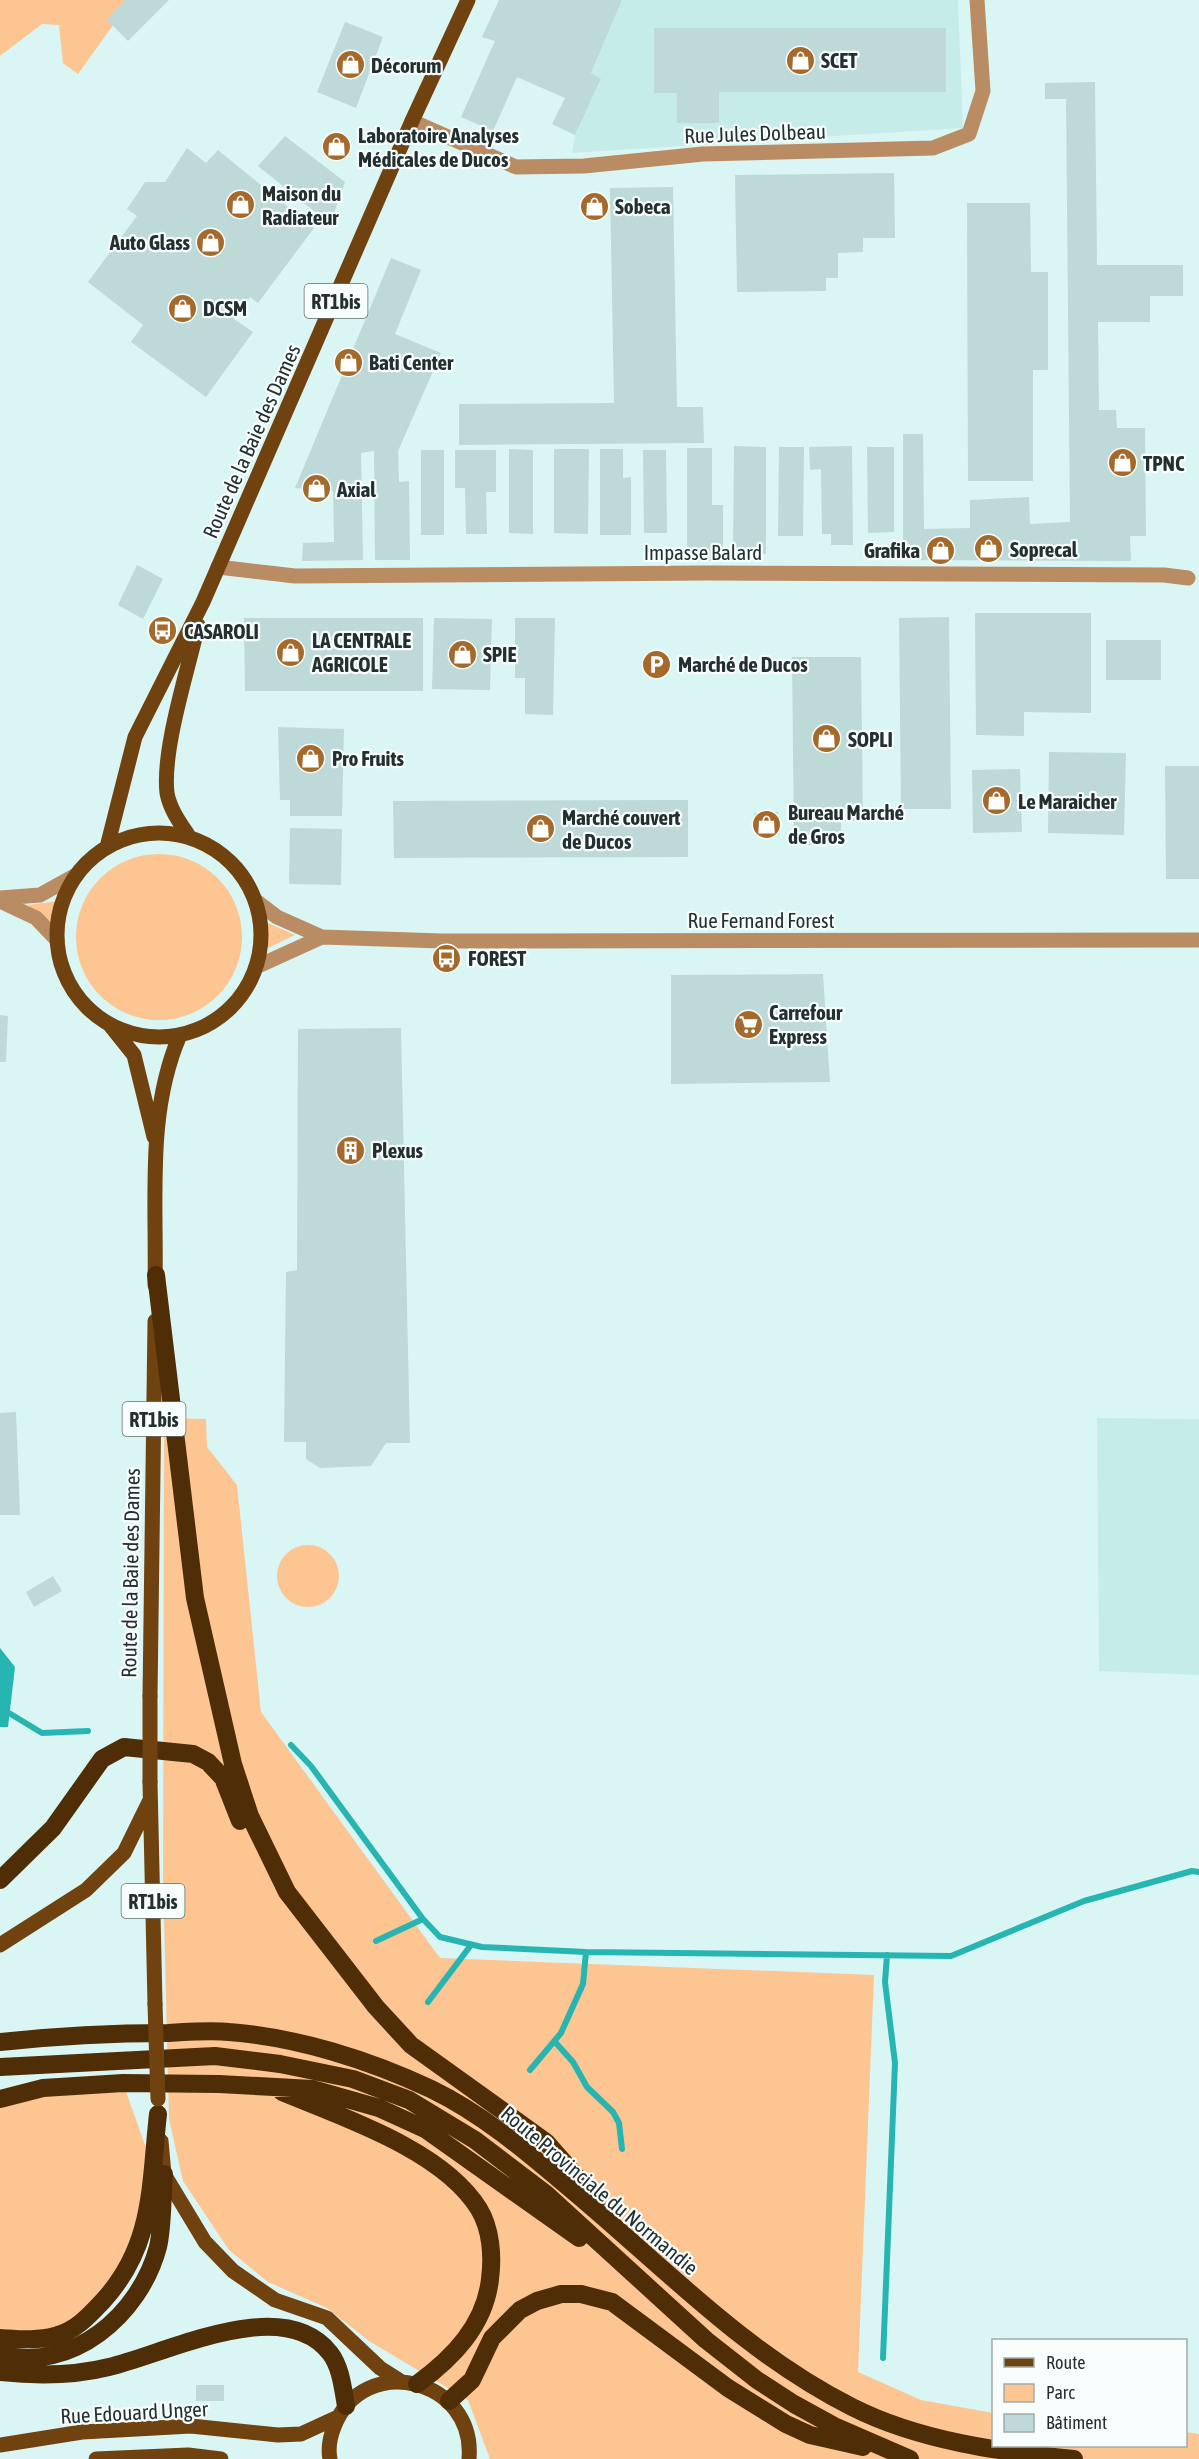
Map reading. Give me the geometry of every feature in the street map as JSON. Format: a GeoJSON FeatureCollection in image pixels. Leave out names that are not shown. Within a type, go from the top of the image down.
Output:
{"type":"FeatureCollection","features":[{"type":"Feature","properties":{"kind":"highway"},"geometry":{"type":"LineString","coordinates":[[156,1275],[195,1598],[237,1774],[250,1816],[287,1892]]}},
{"type":"Feature","properties":{"kind":"highway"},"geometry":{"type":"LineString","coordinates":[[0,1880],[54,1828],[102,1759],[124,1747],[193,1754],[208,1762],[223,1778],[259,1862],[287,1892],[376,2007],[411,2045],[546,2142],[637,2246]]}},
{"type":"Feature","properties":{"kind":"highway","name":"Route Provinciale du Normandie"},"geometry":{"type":"LineString","coordinates":[[0,2042],[76,2034],[229,2032],[294,2043],[363,2061],[432,2090],[501,2132],[637,2246],[688,2294],[790,2373],[855,2409],[917,2431],[996,2451],[1074,2459]]}},
{"type":"Feature","properties":{"kind":"highway","name":"Route Provinciale du Normandie"},"geometry":{"type":"LineString","coordinates":[[0,2067],[215,2056],[280,2064],[353,2079],[409,2100],[475,2140],[546,2194],[706,2340],[794,2404],[907,2458]]}},
{"type":"Feature","properties":{"kind":"highway"},"geometry":{"type":"LineString","coordinates":[[0,2099],[43,2088],[123,2083],[312,2089],[379,2108],[425,2128],[569,2229],[673,2308]]}},
{"type":"Feature","properties":{"kind":"highway"},"geometry":{"type":"LineString","coordinates":[[269,2087],[375,2130],[420,2156],[458,2186],[479,2209],[488,2235],[492,2261],[489,2290],[479,2316],[466,2340],[437,2369],[409,2383]]}},
{"type":"Feature","properties":{"kind":"highway"},"geometry":{"type":"LineString","coordinates":[[0,2338],[32,2339],[73,2330],[117,2286],[132,2264],[142,2237],[158,2106]]}},
{"type":"Feature","properties":{"kind":"highway"},"geometry":{"type":"LineString","coordinates":[[0,2354],[17,2359],[67,2352],[104,2331],[131,2303],[147,2277],[158,2246],[164,2174]]}},
{"type":"Feature","properties":{"kind":"highway"},"geometry":{"type":"LineString","coordinates":[[449,2402],[472,2380],[492,2338],[520,2310],[537,2301],[561,2294],[581,2294],[612,2302],[729,2388],[786,2424],[810,2435],[907,2458]]}},
{"type":"Feature","properties":{"kind":"highway"},"geometry":{"type":"LineString","coordinates":[[0,2372],[63,2375],[108,2367],[237,2328],[263,2326],[291,2329],[309,2335],[321,2343],[332,2355],[339,2374],[342,2411]]}},
{"type":"Feature","properties":{"kind":"main road","name":"Route de la Baie des Dames"},"geometry":{"type":"LineString","coordinates":[[107,847],[135,737],[203,602],[412,121],[468,0]]}},
{"type":"Feature","properties":{"kind":"main road","name":"Route de la Baie des Dames"},"geometry":{"type":"LineString","coordinates":[[190,838],[172,812],[168,794],[167,765],[203,602]]}},
{"type":"Feature","properties":{"kind":"main road"},"geometry":{"type":"LineString","coordinates":[[162,833],[190,838],[218,852],[226,859],[240,874],[255,901],[261,934],[256,967],[245,991],[228,1011],[206,1026],[180,1035],[155,1037],[130,1033],[108,1023],[94,1013],[70,984],[62,967],[57,940],[61,906],[76,875],[107,847],[134,836],[162,833]]}},
{"type":"Feature","properties":{"kind":"main road","name":"Route de la Baie des Dames"},"geometry":{"type":"LineString","coordinates":[[108,1023],[134,1055],[155,1143]]}},
{"type":"Feature","properties":{"kind":"main road","name":"Route de la Baie des Dames"},"geometry":{"type":"LineString","coordinates":[[158,2106],[150,1799],[156,1275],[155,1143],[170,1057],[180,1035]]}},
{"type":"Feature","properties":{"kind":"main road"},"geometry":{"type":"LineString","coordinates":[[0,1945],[86,1890],[124,1852],[150,1799]]}},
{"type":"Feature","properties":{"kind":"main road","name":"RT1bis"},"geometry":{"type":"LineString","coordinates":[[158,2106],[164,2174]]}},
{"type":"Feature","properties":{"kind":"main road"},"geometry":{"type":"LineString","coordinates":[[164,2174],[206,2242],[233,2271],[276,2300],[327,2318],[380,2368],[409,2383],[434,2390],[449,2402],[467,2431],[471,2458]]}},
{"type":"Feature","properties":{"kind":"main road","name":"Rue Edouard Unger"},"geometry":{"type":"LineString","coordinates":[[0,2445],[82,2433],[191,2426],[278,2436],[302,2434],[342,2411],[362,2392],[381,2384],[409,2383]]}},
{"type":"Feature","properties":{"kind":"main road"},"geometry":{"type":"LineString","coordinates":[[330,2459],[331,2435],[342,2411]]}},
{"type":"Feature","properties":{"kind":"main road","name":"Rue Edouard Unger"},"geometry":{"type":"LineString","coordinates":[[96,2459],[187,2457],[220,2459]]}},
{"type":"Feature","properties":{"kind":"street","name":"Rue Jules Dolbeau"},"geometry":{"type":"LineString","coordinates":[[412,121],[516,167],[584,166],[703,153],[933,148],[969,134],[983,91],[977,0]]}},
{"type":"Feature","properties":{"kind":"street","name":"Impasse Balard"},"geometry":{"type":"LineString","coordinates":[[218,567],[295,576],[730,573],[1164,575],[1188,578]]}},
{"type":"Feature","properties":{"kind":"street"},"geometry":{"type":"LineString","coordinates":[[0,900],[40,896],[76,875]]}},
{"type":"Feature","properties":{"kind":"street"},"geometry":{"type":"LineString","coordinates":[[0,900],[36,918],[57,940]]}},
{"type":"Feature","properties":{"kind":"street","name":"Rue Fernand Forest"},"geometry":{"type":"LineString","coordinates":[[255,901],[277,917],[322,937],[441,941],[1199,940]]}},
{"type":"Feature","properties":{"kind":"street","name":"Rue Fernand Forest"},"geometry":{"type":"LineString","coordinates":[[256,967],[322,937]]}},
{"type":"Feature","properties":{"kind":"shaded area","name":"SCET"},"geometry":{"type":"Polygon","coordinates":[[[622,0],[958,0],[963,128],[572,153],[575,135],[601,80],[591,73],[622,0]]]}},
{"type":"Feature","properties":{"kind":"shaded area"},"geometry":{"type":"Polygon","coordinates":[[[1097,1418],[1199,1419],[1199,1675],[1099,1671],[1097,1418]]]}},
{"type":"Feature","properties":{"kind":"green space"},"geometry":{"type":"Polygon","coordinates":[[[0,0],[131,0],[78,74],[63,63],[59,25],[42,24],[0,56],[0,0]]]}},
{"type":"Feature","properties":{"kind":"green space"},"geometry":{"type":"Polygon","coordinates":[[[159,854],[191,860],[218,878],[236,905],[242,937],[236,969],[218,996],[191,1014],[159,1020],[127,1014],[100,996],[82,969],[76,937],[82,905],[100,878],[127,860],[159,854]]]}},
{"type":"Feature","properties":{"kind":"green space"},"geometry":{"type":"Polygon","coordinates":[[[59,901],[51,928],[28,905],[59,901]]]}},
{"type":"Feature","properties":{"kind":"green space"},"geometry":{"type":"Polygon","coordinates":[[[268,923],[295,935],[268,948],[268,923]]]}},
{"type":"Feature","properties":{"kind":"green space"},"geometry":{"type":"Polygon","coordinates":[[[164,1418],[206,1419],[207,1447],[237,1485],[261,1712],[440,1958],[874,1975],[858,2372],[921,2400],[992,2413],[992,2447],[1187,2447],[1187,2432],[1199,2434],[1199,2459],[490,2459],[468,2400],[369,2341],[327,2308],[268,2282],[229,2250],[183,2181],[169,2119],[163,1875],[164,1418]]]}},
{"type":"Feature","properties":{"kind":"green space"},"geometry":{"type":"Polygon","coordinates":[[[302,1545],[314,1545],[330,1554],[337,1564],[339,1576],[337,1588],[330,1598],[314,1607],[302,1607],[291,1602],[282,1593],[277,1582],[277,1570],[282,1559],[291,1550],[302,1545]]]}},
{"type":"Feature","properties":{"kind":"green space"},"geometry":{"type":"Polygon","coordinates":[[[123,2083],[152,2165],[142,2237],[73,2330],[0,2338],[0,2099],[123,2083]]]}},
{"type":"Feature","properties":{"kind":"water"},"geometry":{"type":"Polygon","coordinates":[[[0,1648],[15,1667],[8,1727],[0,1727],[0,1648]]]}},
{"type":"Feature","properties":{"kind":"building"},"geometry":{"type":"Polygon","coordinates":[[[125,0],[169,0],[128,41],[107,20],[125,0]]]}},
{"type":"Feature","properties":{"kind":"building"},"geometry":{"type":"Polygon","coordinates":[[[499,0],[622,0],[591,73],[601,79],[575,135],[552,124],[565,98],[517,77],[493,131],[461,117],[495,41],[482,37],[499,0]]]}},
{"type":"Feature","properties":{"kind":"building","name":"Décorum"},"geometry":{"type":"Polygon","coordinates":[[[345,22],[383,37],[356,108],[317,92],[345,22]]]}},
{"type":"Feature","properties":{"kind":"building","name":"SCET"},"geometry":{"type":"Polygon","coordinates":[[[654,28],[946,28],[946,92],[719,92],[719,123],[677,123],[677,93],[654,93],[654,28]]]}},
{"type":"Feature","properties":{"kind":"building"},"geometry":{"type":"Polygon","coordinates":[[[1095,82],[1097,265],[1183,265],[1183,296],[1150,296],[1150,322],[1098,322],[1099,410],[1116,410],[1117,428],[1145,428],[1146,536],[1130,536],[1131,561],[903,560],[903,434],[923,434],[924,529],[970,528],[970,500],[1029,497],[1030,524],[1070,522],[1066,99],[1045,99],[1045,83],[1095,82]]]}},
{"type":"Feature","properties":{"kind":"building"},"geometry":{"type":"Polygon","coordinates":[[[285,136],[345,182],[330,224],[258,166],[285,136]]]}},
{"type":"Feature","properties":{"kind":"building"},"geometry":{"type":"Polygon","coordinates":[[[187,148],[206,163],[218,150],[314,228],[258,303],[250,297],[234,319],[253,332],[206,397],[131,342],[143,325],[88,282],[137,216],[127,209],[145,182],[165,182],[187,148]]]}},
{"type":"Feature","properties":{"kind":"building"},"geometry":{"type":"Polygon","coordinates":[[[894,173],[895,238],[863,238],[863,252],[838,253],[838,278],[826,278],[826,291],[737,292],[735,175],[894,173]]]}},
{"type":"Feature","properties":{"kind":"building"},"geometry":{"type":"Polygon","coordinates":[[[673,187],[677,407],[703,407],[704,443],[459,445],[459,404],[614,403],[610,188],[673,187]]]}},
{"type":"Feature","properties":{"kind":"building"},"geometry":{"type":"Polygon","coordinates":[[[967,203],[1030,203],[1031,272],[1048,272],[1048,370],[1033,370],[1033,481],[968,481],[967,203]]]}},
{"type":"Feature","properties":{"kind":"building"},"geometry":{"type":"Polygon","coordinates":[[[391,258],[421,270],[395,334],[441,353],[398,451],[399,482],[409,481],[410,560],[375,560],[374,451],[361,453],[363,560],[302,561],[303,543],[334,542],[333,491],[295,488],[391,258]]]}},
{"type":"Feature","properties":{"kind":"building"},"geometry":{"type":"Polygon","coordinates":[[[734,446],[766,447],[766,554],[733,554],[734,446]]]}},
{"type":"Feature","properties":{"kind":"building"},"geometry":{"type":"Polygon","coordinates":[[[852,446],[853,545],[831,545],[831,534],[822,534],[821,469],[810,470],[809,447],[852,446]]]}},
{"type":"Feature","properties":{"kind":"building"},"geometry":{"type":"Polygon","coordinates":[[[779,447],[804,447],[803,536],[778,536],[779,447]]]}},
{"type":"Feature","properties":{"kind":"building"},"geometry":{"type":"Polygon","coordinates":[[[867,447],[894,447],[894,532],[868,533],[867,447]]]}},
{"type":"Feature","properties":{"kind":"building"},"geometry":{"type":"Polygon","coordinates":[[[687,448],[712,448],[712,505],[723,505],[723,561],[687,560],[687,448]]]}},
{"type":"Feature","properties":{"kind":"building"},"geometry":{"type":"Polygon","coordinates":[[[509,449],[533,450],[533,534],[509,533],[509,449]]]}},
{"type":"Feature","properties":{"kind":"building"},"geometry":{"type":"Polygon","coordinates":[[[554,449],[589,449],[588,534],[554,533],[554,449]]]}},
{"type":"Feature","properties":{"kind":"building"},"geometry":{"type":"Polygon","coordinates":[[[600,449],[623,449],[623,478],[631,477],[631,535],[600,535],[600,449]]]}},
{"type":"Feature","properties":{"kind":"building"},"geometry":{"type":"Polygon","coordinates":[[[421,450],[444,450],[444,535],[421,535],[421,450]]]}},
{"type":"Feature","properties":{"kind":"building"},"geometry":{"type":"Polygon","coordinates":[[[455,450],[496,450],[496,492],[486,492],[487,534],[466,534],[465,488],[455,488],[455,450]]]}},
{"type":"Feature","properties":{"kind":"building"},"geometry":{"type":"Polygon","coordinates":[[[643,450],[666,450],[667,533],[644,533],[643,450]]]}},
{"type":"Feature","properties":{"kind":"building"},"geometry":{"type":"Polygon","coordinates":[[[137,565],[163,579],[143,619],[118,605],[137,565]]]}},
{"type":"Feature","properties":{"kind":"building"},"geometry":{"type":"Polygon","coordinates":[[[975,613],[1091,613],[1091,713],[1024,712],[1024,736],[976,735],[975,613]]]}},
{"type":"Feature","properties":{"kind":"building"},"geometry":{"type":"Polygon","coordinates":[[[949,617],[951,809],[901,809],[899,618],[949,617]]]}},
{"type":"Feature","properties":{"kind":"building"},"geometry":{"type":"Polygon","coordinates":[[[244,618],[423,618],[423,691],[245,691],[244,618]]]}},
{"type":"Feature","properties":{"kind":"building","name":"SPIE"},"geometry":{"type":"Polygon","coordinates":[[[434,618],[492,619],[490,690],[432,689],[434,618]]]}},
{"type":"Feature","properties":{"kind":"building"},"geometry":{"type":"Polygon","coordinates":[[[515,618],[555,618],[553,715],[525,714],[525,678],[515,678],[515,618]]]}},
{"type":"Feature","properties":{"kind":"building"},"geometry":{"type":"Polygon","coordinates":[[[1106,640],[1161,640],[1161,680],[1106,680],[1106,640]]]}},
{"type":"Feature","properties":{"kind":"building","name":"SOPLI"},"geometry":{"type":"Polygon","coordinates":[[[792,657],[861,657],[863,821],[841,821],[841,845],[794,845],[792,657]]]}},
{"type":"Feature","properties":{"kind":"building","name":"Pro Fruits"},"geometry":{"type":"Polygon","coordinates":[[[278,727],[344,729],[342,816],[290,816],[290,800],[280,800],[278,727]]]}},
{"type":"Feature","properties":{"kind":"building"},"geometry":{"type":"Polygon","coordinates":[[[1049,752],[1126,753],[1124,835],[1048,833],[1049,752]]]}},
{"type":"Feature","properties":{"kind":"building"},"geometry":{"type":"Polygon","coordinates":[[[1165,766],[1199,766],[1199,879],[1166,879],[1165,766]]]}},
{"type":"Feature","properties":{"kind":"building","name":"Le Maraicher"},"geometry":{"type":"Polygon","coordinates":[[[1020,769],[1022,832],[973,833],[972,770],[1020,769]]]}},
{"type":"Feature","properties":{"kind":"building","name":"Marché couvert de Ducos"},"geometry":{"type":"Polygon","coordinates":[[[688,800],[688,857],[394,858],[393,801],[688,800]]]}},
{"type":"Feature","properties":{"kind":"building","name":"Bureau Marché de Gros"},"geometry":{"type":"Polygon","coordinates":[[[778,812],[779,835],[756,836],[754,813],[778,812]]]}},
{"type":"Feature","properties":{"kind":"building"},"geometry":{"type":"Polygon","coordinates":[[[290,828],[342,829],[341,885],[289,884],[290,828]]]}},
{"type":"Feature","properties":{"kind":"building","name":"Carrefour Express"},"geometry":{"type":"Polygon","coordinates":[[[823,974],[830,1082],[671,1084],[671,975],[823,974]]]}},
{"type":"Feature","properties":{"kind":"building"},"geometry":{"type":"Polygon","coordinates":[[[0,1015],[8,1016],[6,1062],[0,1062],[0,1015]]]}},
{"type":"Feature","properties":{"kind":"building","name":"Plexus"},"geometry":{"type":"Polygon","coordinates":[[[401,1028],[410,1443],[386,1443],[371,1466],[320,1468],[306,1459],[306,1442],[284,1442],[286,1272],[297,1270],[298,1029],[401,1028]]]}},
{"type":"Feature","properties":{"kind":"building"},"geometry":{"type":"Polygon","coordinates":[[[16,1412],[20,1515],[0,1515],[0,1413],[16,1412]]]}},
{"type":"Feature","properties":{"kind":"building"},"geometry":{"type":"Polygon","coordinates":[[[53,1576],[62,1591],[34,1607],[26,1592],[53,1576]]]}},
{"type":"Feature","properties":{"kind":"building"},"geometry":{"type":"Polygon","coordinates":[[[196,2385],[224,2385],[224,2401],[196,2401],[196,2385]]]}},
{"type":"Feature","properties":{"kind":"waterway"},"geometry":{"type":"LineString","coordinates":[[9,1713],[42,1733],[88,1731]]}},
{"type":"Feature","properties":{"kind":"waterway"},"geometry":{"type":"LineString","coordinates":[[291,1745],[311,1766],[423,1919],[440,1937],[482,1947],[586,1952],[951,1956],[1084,1901],[1192,1871],[1199,1872]]}},
{"type":"Feature","properties":{"kind":"waterway"},"geometry":{"type":"LineString","coordinates":[[376,1941],[423,1919]]}},
{"type":"Feature","properties":{"kind":"waterway"},"geometry":{"type":"LineString","coordinates":[[428,2002],[471,1945]]}},
{"type":"Feature","properties":{"kind":"waterway"},"geometry":{"type":"LineString","coordinates":[[530,2070],[561,2033],[583,1984],[586,1952]]}},
{"type":"Feature","properties":{"kind":"waterway"},"geometry":{"type":"LineString","coordinates":[[883,2358],[895,2063],[885,1982],[887,1955]]}},
{"type":"Feature","properties":{"kind":"waterway"},"geometry":{"type":"LineString","coordinates":[[555,2042],[573,2062],[587,2087],[613,2112],[619,2123],[622,2149]]}},
{"type":"Feature","properties":{"kind":"place","name":"SCET"},"geometry":{"type":"Point","coordinates":[800,60]}},
{"type":"Feature","properties":{"kind":"place","name":"Décorum"},"geometry":{"type":"Point","coordinates":[350,65]}},
{"type":"Feature","properties":{"kind":"place","name":"Laboratoire Analyses Médicales de Ducos"},"geometry":{"type":"Point","coordinates":[337,147]}},
{"type":"Feature","properties":{"kind":"place","name":"Maison du Radiateur"},"geometry":{"type":"Point","coordinates":[241,205]}},
{"type":"Feature","properties":{"kind":"place","name":"Sobeca"},"geometry":{"type":"Point","coordinates":[594,206]}},
{"type":"Feature","properties":{"kind":"place","name":"Auto Glass"},"geometry":{"type":"Point","coordinates":[211,242]}},
{"type":"Feature","properties":{"kind":"place","name":"DCSM"},"geometry":{"type":"Point","coordinates":[182,308]}},
{"type":"Feature","properties":{"kind":"place","name":"Bati Center"},"geometry":{"type":"Point","coordinates":[348,362]}},
{"type":"Feature","properties":{"kind":"place","name":"TPNC"},"geometry":{"type":"Point","coordinates":[1122,463]}},
{"type":"Feature","properties":{"kind":"place","name":"Axial"},"geometry":{"type":"Point","coordinates":[316,489]}},
{"type":"Feature","properties":{"kind":"place","name":"Soprecal"},"geometry":{"type":"Point","coordinates":[989,549]}},
{"type":"Feature","properties":{"kind":"place","name":"Grafika"},"geometry":{"type":"Point","coordinates":[941,550]}},
{"type":"Feature","properties":{"kind":"place","name":"CASAROLI"},"geometry":{"type":"Point","coordinates":[163,631]}},
{"type":"Feature","properties":{"kind":"place","name":"LA CENTRALE AGRICOLE"},"geometry":{"type":"Point","coordinates":[291,652]}},
{"type":"Feature","properties":{"kind":"place","name":"SPIE"},"geometry":{"type":"Point","coordinates":[462,654]}},
{"type":"Feature","properties":{"kind":"place","name":"Marché de Ducos"},"geometry":{"type":"Point","coordinates":[657,664]}},
{"type":"Feature","properties":{"kind":"place","name":"SOPLI"},"geometry":{"type":"Point","coordinates":[827,739]}},
{"type":"Feature","properties":{"kind":"place","name":"Pro Fruits"},"geometry":{"type":"Point","coordinates":[311,758]}},
{"type":"Feature","properties":{"kind":"place","name":"Le Maraicher"},"geometry":{"type":"Point","coordinates":[997,801]}},
{"type":"Feature","properties":{"kind":"place","name":"Bureau Marché de Gros"},"geometry":{"type":"Point","coordinates":[767,824]}},
{"type":"Feature","properties":{"kind":"place","name":"Marché couvert de Ducos"},"geometry":{"type":"Point","coordinates":[541,829]}},
{"type":"Feature","properties":{"kind":"place","name":"FOREST"},"geometry":{"type":"Point","coordinates":[447,958]}},
{"type":"Feature","properties":{"kind":"place","name":"Carrefour Express"},"geometry":{"type":"Point","coordinates":[748,1024]}},
{"type":"Feature","properties":{"kind":"place","name":"Plexus"},"geometry":{"type":"Point","coordinates":[351,1150]}}]}
